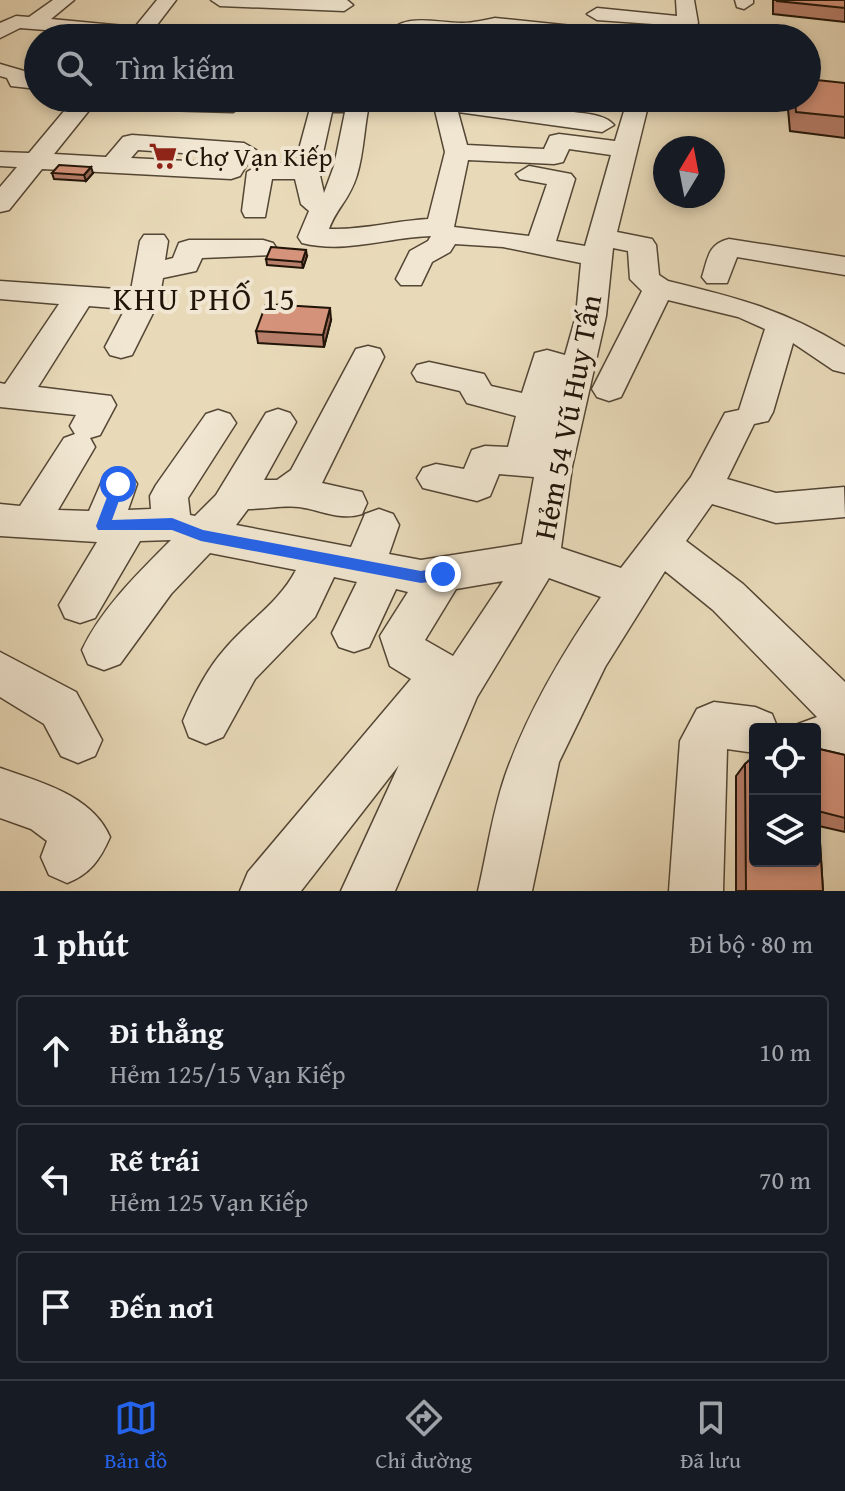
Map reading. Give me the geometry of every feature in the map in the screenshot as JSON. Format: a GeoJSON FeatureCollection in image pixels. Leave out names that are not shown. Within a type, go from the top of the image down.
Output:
{"type":"FeatureCollection","features":[{"type":"Feature","properties":{"kind":"street"},"geometry":{"type":"LineString","coordinates":[[33,23],[65,0]]}},
{"type":"Feature","properties":{"kind":"street"},"geometry":{"type":"LineString","coordinates":[[148,24],[167,0]]}},
{"type":"Feature","properties":{"kind":"street"},"geometry":{"type":"LineString","coordinates":[[220,0],[344,5]]}},
{"type":"Feature","properties":{"kind":"street"},"geometry":{"type":"LineString","coordinates":[[411,0],[419,24]]}},
{"type":"Feature","properties":{"kind":"street"},"geometry":{"type":"LineString","coordinates":[[587,0],[584,12],[688,23],[685,0]]}},
{"type":"Feature","properties":{"kind":"street"},"geometry":{"type":"LineString","coordinates":[[0,32],[16,22],[56,24]]}},
{"type":"Feature","properties":{"kind":"street"},"geometry":{"type":"LineString","coordinates":[[0,97],[19,77]]}},
{"type":"Feature","properties":{"kind":"street"},"geometry":{"type":"LineString","coordinates":[[0,204],[75,112]]}},
{"type":"Feature","properties":{"kind":"street"},"geometry":{"type":"LineString","coordinates":[[320,112],[306,171],[314,204],[334,202],[346,169],[356,122],[354,112]]}},
{"type":"Feature","properties":{"kind":"street"},"geometry":{"type":"LineString","coordinates":[[411,279],[420,257],[440,246],[457,152],[446,112]]}},
{"type":"Feature","properties":{"kind":"street"},"geometry":{"type":"LineString","coordinates":[[551,112],[627,140]]}},
{"type":"Feature","properties":{"kind":"street","name":"Hẻm 54 Vũ Huy Tấn"},"geometry":{"type":"LineString","coordinates":[[368,891],[452,679],[540,558],[539,464],[578,370],[591,316],[598,247],[635,112]]}},
{"type":"Feature","properties":{"kind":"street"},"geometry":{"type":"LineString","coordinates":[[457,152],[554,157],[559,141],[627,140]]}},
{"type":"Feature","properties":{"kind":"street"},"geometry":{"type":"LineString","coordinates":[[0,159],[113,164],[243,150],[260,172],[255,211]]}},
{"type":"Feature","properties":{"kind":"street"},"geometry":{"type":"LineString","coordinates":[[260,172],[306,171]]}},
{"type":"Feature","properties":{"kind":"street"},"geometry":{"type":"LineString","coordinates":[[529,174],[562,179],[540,246]]}},
{"type":"Feature","properties":{"kind":"street"},"geometry":{"type":"LineString","coordinates":[[325,204],[312,237],[363,238],[392,229],[442,231],[540,246],[642,245],[645,279],[658,288],[748,310],[782,325],[845,362]]}},
{"type":"Feature","properties":{"kind":"street"},"geometry":{"type":"LineString","coordinates":[[121,347],[147,286],[154,241]]}},
{"type":"Feature","properties":{"kind":"street"},"geometry":{"type":"LineString","coordinates":[[717,277],[725,249],[729,247],[845,266]]}},
{"type":"Feature","properties":{"kind":"street"},"geometry":{"type":"LineString","coordinates":[[0,290],[80,296],[147,286],[186,265],[189,249],[263,249]]}},
{"type":"Feature","properties":{"kind":"street"},"geometry":{"type":"LineString","coordinates":[[609,389],[658,288]]}},
{"type":"Feature","properties":{"kind":"street"},"geometry":{"type":"LineString","coordinates":[[7,396],[80,296]]}},
{"type":"Feature","properties":{"kind":"street"},"geometry":{"type":"LineString","coordinates":[[505,891],[534,763],[575,678],[630,589],[704,487],[747,417],[782,325]]}},
{"type":"Feature","properties":{"kind":"street"},"geometry":{"type":"LineString","coordinates":[[354,633],[357,564],[364,514],[301,493],[304,480],[368,357]]}},
{"type":"Feature","properties":{"kind":"street"},"geometry":{"type":"LineString","coordinates":[[436,478],[477,486],[485,460],[539,464],[535,408],[547,361],[578,370]]}},
{"type":"Feature","properties":{"kind":"street"},"geometry":{"type":"LineString","coordinates":[[429,373],[472,382],[479,395],[535,408]]}},
{"type":"Feature","properties":{"kind":"street"},"geometry":{"type":"LineString","coordinates":[[7,396],[99,405],[82,436],[15,522]]}},
{"type":"Feature","properties":{"kind":"street"},"geometry":{"type":"LineString","coordinates":[[104,650],[156,582],[187,530],[237,494],[278,422]]}},
{"type":"Feature","properties":{"kind":"street"},"geometry":{"type":"LineString","coordinates":[[187,530],[169,496],[218,423]]}},
{"type":"Feature","properties":{"kind":"street"},"geometry":{"type":"LineString","coordinates":[[237,494],[284,495],[304,480]]}},
{"type":"Feature","properties":{"kind":"street"},"geometry":{"type":"LineString","coordinates":[[80,605],[116,526],[118,484]]}},
{"type":"Feature","properties":{"kind":"street"},"geometry":{"type":"LineString","coordinates":[[704,487],[776,508],[845,507]]}},
{"type":"Feature","properties":{"kind":"street"},"geometry":{"type":"LineString","coordinates":[[15,522],[187,530],[421,577],[540,558],[630,589]]}},
{"type":"Feature","properties":{"kind":"street"},"geometry":{"type":"LineString","coordinates":[[660,544],[728,597],[845,713]]}},
{"type":"Feature","properties":{"kind":"street"},"geometry":{"type":"LineString","coordinates":[[206,721],[239,665],[300,604],[357,564]]}},
{"type":"Feature","properties":{"kind":"street"},"geometry":{"type":"LineString","coordinates":[[267,891],[452,679],[406,652],[402,636],[443,574]]}},
{"type":"Feature","properties":{"kind":"street"},"geometry":{"type":"LineString","coordinates":[[0,673],[60,708],[78,740]]}},
{"type":"Feature","properties":{"kind":"street"},"geometry":{"type":"LineString","coordinates":[[696,891],[704,741],[714,725],[749,729]]}},
{"type":"Feature","properties":{"kind":"street"},"geometry":{"type":"LineString","coordinates":[[821,741],[845,745]]}},
{"type":"Feature","properties":{"kind":"street"},"geometry":{"type":"LineString","coordinates":[[0,793],[47,810],[84,837],[67,857]]}},
{"type":"Feature","properties":{"kind":"building"},"geometry":{"type":"Polygon","coordinates":[[[845,0],[845,8],[777,1],[845,0]]]}},
{"type":"Feature","properties":{"kind":"building"},"geometry":{"type":"Polygon","coordinates":[[[821,80],[845,83],[845,117],[796,112],[821,112],[821,80]]]}},
{"type":"Feature","properties":{"kind":"building"},"geometry":{"type":"Polygon","coordinates":[[[59,165],[91,167],[84,175],[52,173],[59,165]]]}},
{"type":"Feature","properties":{"kind":"building"},"geometry":{"type":"Polygon","coordinates":[[[271,247],[306,250],[302,262],[266,259],[271,247]]]}},
{"type":"Feature","properties":{"kind":"building"},"geometry":{"type":"Polygon","coordinates":[[[266,304],[330,308],[323,335],[256,331],[266,304]]]}},
{"type":"Feature","properties":{"kind":"building"},"geometry":{"type":"Polygon","coordinates":[[[821,749],[845,755],[845,818],[821,812],[821,749]]]}},
{"type":"Feature","properties":{"kind":"building"},"geometry":{"type":"Polygon","coordinates":[[[749,760],[749,867],[821,867],[821,859],[823,891],[746,891],[745,764],[749,760]]]}},
{"type":"Feature","properties":{"kind":"place","name":"Chợ Vạn Kiếp"},"geometry":{"type":"Point","coordinates":[163,156]}},
{"type":"Feature","properties":{"kind":"district","name":"KHU PHỐ 15"},"geometry":{"type":"Point","coordinates":[205,298]}},
{"type":"Feature","properties":{"kind":"route"},"geometry":{"type":"LineString","coordinates":[[118,484],[103,526],[172,524],[201,535],[421,577],[443,574]]}}]}
